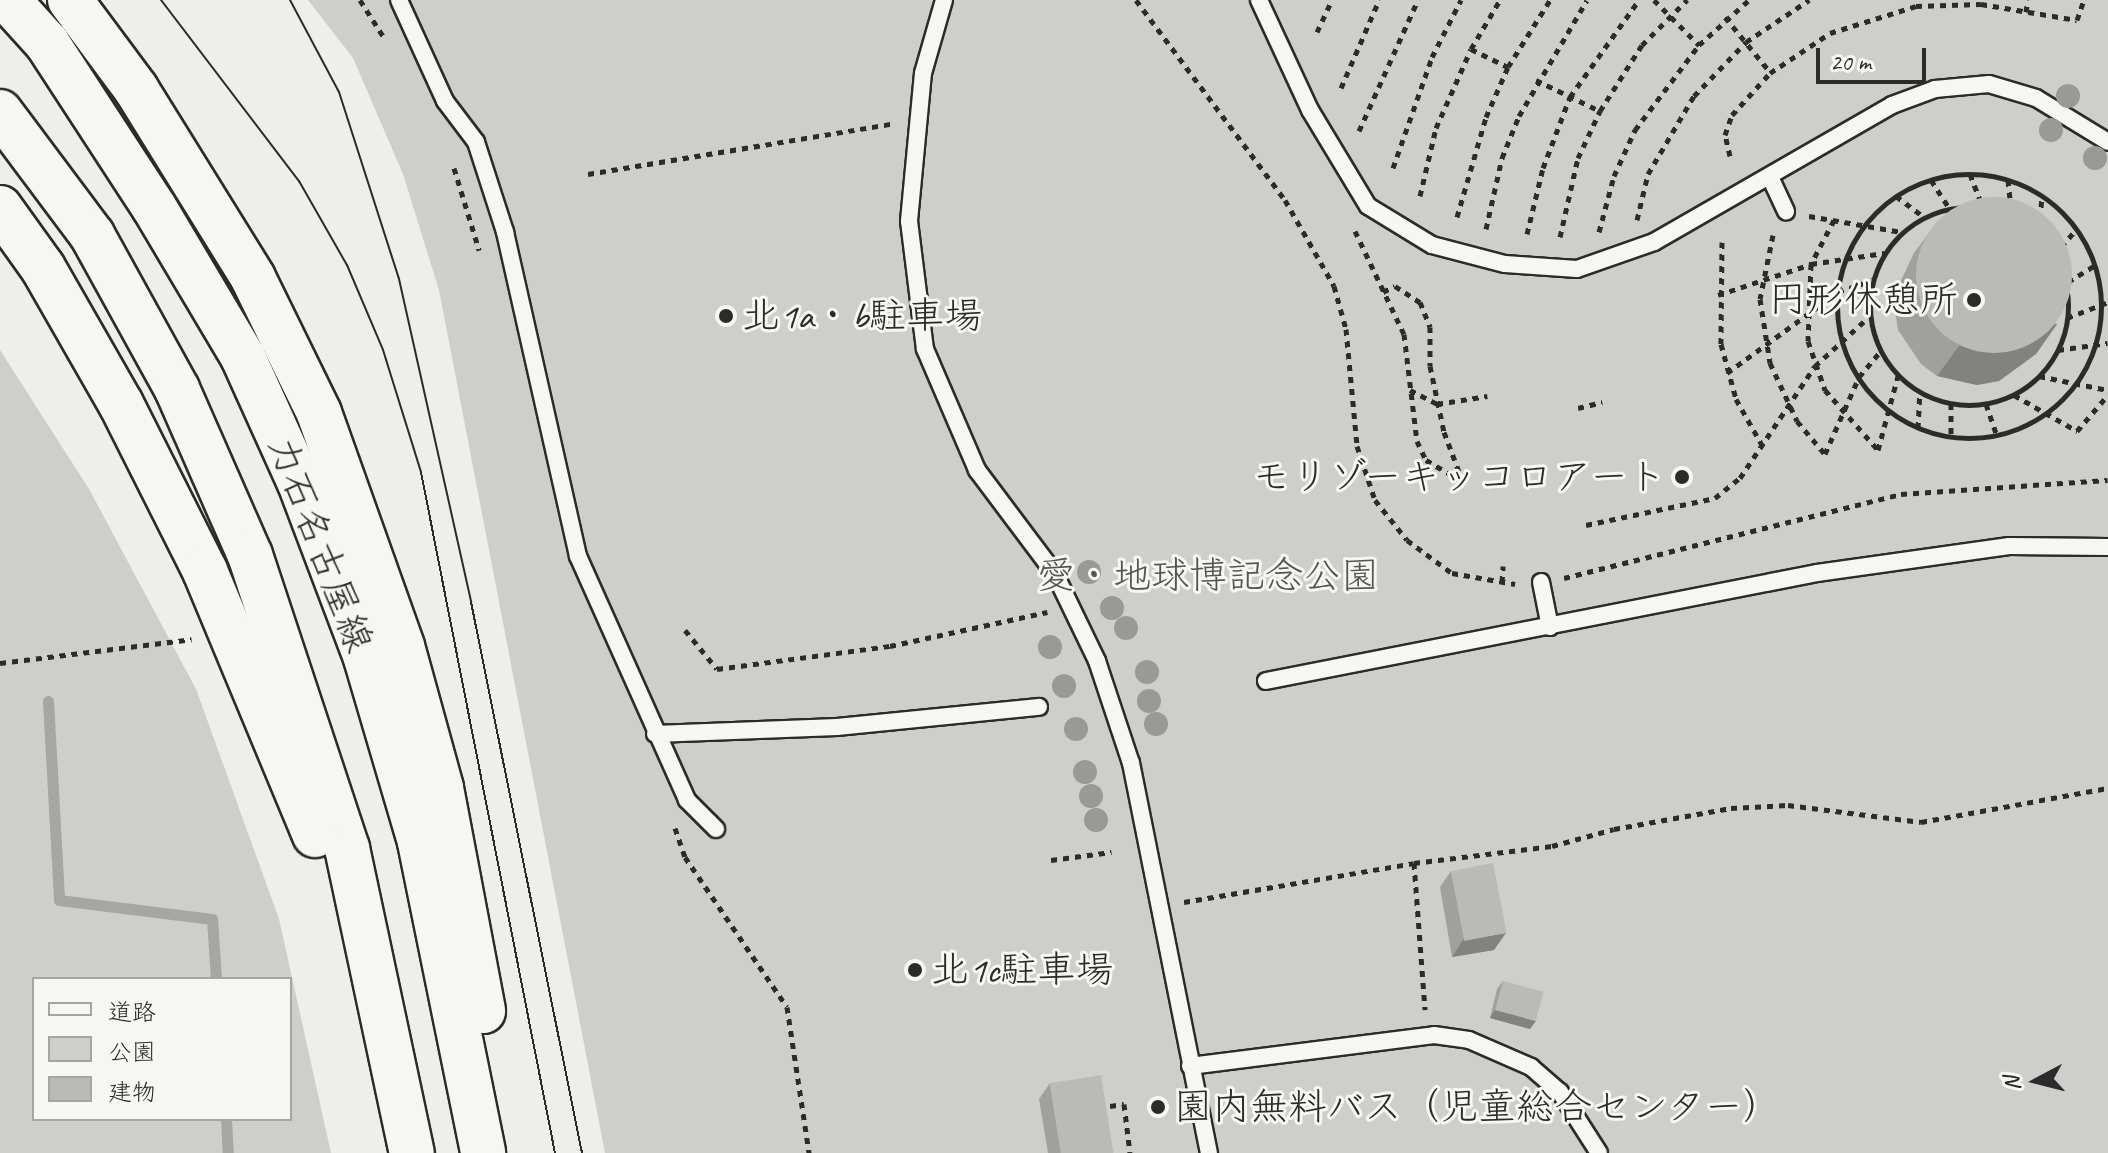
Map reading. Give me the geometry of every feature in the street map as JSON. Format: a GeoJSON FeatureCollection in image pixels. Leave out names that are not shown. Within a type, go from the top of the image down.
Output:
{"type":"FeatureCollection","features":[{"type":"Feature","properties":{"kind":"main road","name":"力石名古屋線"},"geometry":{"type":"LineString","coordinates":[[8,0],[47,43],[154,207],[243,357],[300,483],[366,658],[420,842],[483,1153]]}},
{"type":"Feature","properties":{"kind":"main road"},"geometry":{"type":"LineString","coordinates":[[70,0],[136,89],[253,278],[319,413],[357,512],[402,646],[441,788],[483,1008],[500,1153]]}},
{"type":"Feature","properties":{"kind":"main road","name":"力石名古屋線"},"geometry":{"type":"LineString","coordinates":[[0,112],[92,235],[177,389],[250,555],[347,848],[389,1028],[412,1153]]}},
{"type":"Feature","properties":{"kind":"main road"},"geometry":{"type":"LineString","coordinates":[[0,208],[43,268],[121,404],[233,634],[389,1028]]}},
{"type":"Feature","properties":{"kind":"lane"},"geometry":{"type":"LineString","coordinates":[[399,0],[445,101],[476,142],[505,232],[578,556],[687,800],[716,829]]}},
{"type":"Feature","properties":{"kind":"lane"},"geometry":{"type":"LineString","coordinates":[[944,0],[923,73],[909,221],[925,349],[977,470],[1055,574],[1097,661],[1131,763],[1209,1153]]}},
{"type":"Feature","properties":{"kind":"lane"},"geometry":{"type":"LineString","coordinates":[[1259,0],[1310,110],[1368,206],[1432,245],[1505,264],[1577,269],[1654,242],[1892,105],[1935,89],[1989,84],[2036,98],[2108,142]]}},
{"type":"Feature","properties":{"kind":"lane"},"geometry":{"type":"LineString","coordinates":[[1770,177],[1786,212]]}},
{"type":"Feature","properties":{"kind":"lane"},"geometry":{"type":"LineString","coordinates":[[1266,681],[1817,573],[2009,546],[2108,547]]}},
{"type":"Feature","properties":{"kind":"lane"},"geometry":{"type":"LineString","coordinates":[[1541,582],[1550,627]]}},
{"type":"Feature","properties":{"kind":"lane"},"geometry":{"type":"LineString","coordinates":[[655,734],[792,730],[1039,707]]}},
{"type":"Feature","properties":{"kind":"lane"},"geometry":{"type":"LineString","coordinates":[[1190,1066],[1428,1036],[1469,1040],[1531,1067],[1560,1092],[1599,1153]]}},
{"type":"Feature","properties":{"kind":"path"},"geometry":{"type":"LineString","coordinates":[[1136,0],[1285,200],[1334,286],[1346,329],[1357,446],[1375,500],[1407,540],[1452,573],[1502,582],[1541,582],[1901,494],[2108,480]]}},
{"type":"Feature","properties":{"kind":"path"},"geometry":{"type":"LineString","coordinates":[[1317,32],[1332,0]]}},
{"type":"Feature","properties":{"kind":"path"},"geometry":{"type":"LineString","coordinates":[[1341,88],[1379,0]]}},
{"type":"Feature","properties":{"kind":"path"},"geometry":{"type":"LineString","coordinates":[[1359,131],[1418,0]]}},
{"type":"Feature","properties":{"kind":"path"},"geometry":{"type":"LineString","coordinates":[[1393,168],[1432,57],[1461,0]]}},
{"type":"Feature","properties":{"kind":"path"},"geometry":{"type":"LineString","coordinates":[[1420,196],[1436,128],[1471,49],[1500,0]]}},
{"type":"Feature","properties":{"kind":"path"},"geometry":{"type":"LineString","coordinates":[[1457,217],[1475,147],[1508,67],[1550,0]]}},
{"type":"Feature","properties":{"kind":"path"},"geometry":{"type":"LineString","coordinates":[[1486,229],[1502,158],[1536,80],[1587,0]]}},
{"type":"Feature","properties":{"kind":"path"},"geometry":{"type":"LineString","coordinates":[[1527,234],[1543,168],[1570,97],[1639,0]]}},
{"type":"Feature","properties":{"kind":"path"},"geometry":{"type":"LineString","coordinates":[[1654,0],[1699,45]]}},
{"type":"Feature","properties":{"kind":"path"},"geometry":{"type":"LineString","coordinates":[[1560,237],[1578,158],[1600,111],[1642,45],[1687,0]]}},
{"type":"Feature","properties":{"kind":"path"},"geometry":{"type":"LineString","coordinates":[[1599,232],[1614,176],[1635,130],[1699,45],[1725,17],[1749,0]]}},
{"type":"Feature","properties":{"kind":"path"},"geometry":{"type":"LineString","coordinates":[[1637,220],[1661,146],[1694,96],[1746,42],[1809,0]]}},
{"type":"Feature","properties":{"kind":"path"},"geometry":{"type":"LineString","coordinates":[[2026,12],[2028,0]]}},
{"type":"Feature","properties":{"kind":"path"},"geometry":{"type":"LineString","coordinates":[[1730,156],[1725,135],[1732,115],[1770,73],[1830,33],[1915,3],[1981,4],[2077,20],[2084,0]]}},
{"type":"Feature","properties":{"kind":"path"},"geometry":{"type":"LineString","coordinates":[[1725,17],[1770,73]]}},
{"type":"Feature","properties":{"kind":"path"},"geometry":{"type":"LineString","coordinates":[[1471,49],[1508,67]]}},
{"type":"Feature","properties":{"kind":"path"},"geometry":{"type":"LineString","coordinates":[[1536,80],[1600,111]]}},
{"type":"Feature","properties":{"kind":"path"},"geometry":{"type":"LineString","coordinates":[[588,174],[919,119]]}},
{"type":"Feature","properties":{"kind":"path"},"geometry":{"type":"LineString","coordinates":[[1970,174],[1983,208]]}},
{"type":"Feature","properties":{"kind":"path"},"geometry":{"type":"LineString","coordinates":[[1970,174],[2008,180],[2043,196],[2076,230],[2094,266],[2101,307],[2095,345],[2075,384],[2046,413],[1997,436],[1951,437],[1918,428],[1886,409],[1859,377],[1842,341],[1838,292],[1846,258],[1865,225],[1896,196],[1931,180],[1970,174]]}},
{"type":"Feature","properties":{"kind":"path"},"geometry":{"type":"LineString","coordinates":[[1931,180],[1959,217]]}},
{"type":"Feature","properties":{"kind":"path"},"geometry":{"type":"LineString","coordinates":[[2008,180],[2012,216]]}},
{"type":"Feature","properties":{"kind":"path"},"geometry":{"type":"LineString","coordinates":[[1896,196],[1924,217]]}},
{"type":"Feature","properties":{"kind":"path"},"geometry":{"type":"LineString","coordinates":[[2037,235],[2043,196]]}},
{"type":"Feature","properties":{"kind":"path"},"geometry":{"type":"LineString","coordinates":[[1368,206],[1353,225],[1383,292],[1404,334],[1411,420],[1426,460],[1463,482],[1450,458],[1437,404],[1430,327],[1420,302],[1395,286],[1383,292]]}},
{"type":"Feature","properties":{"kind":"path"},"geometry":{"type":"LineString","coordinates":[[1983,208],[2012,216],[2037,235],[2054,256],[2065,284],[2067,318],[2057,351],[2039,376],[2014,395],[1986,404],[1951,404],[1920,393],[1898,376],[1880,352],[1870,316],[1873,280],[1885,253],[1902,232],[1924,217],[1950,209],[1983,208]]}},
{"type":"Feature","properties":{"kind":"path"},"geometry":{"type":"LineString","coordinates":[[1880,352],[1859,377],[1825,454],[1788,403],[1765,342],[1760,299],[1774,232],[1786,212],[1902,232]]}},
{"type":"Feature","properties":{"kind":"path"},"geometry":{"type":"LineString","coordinates":[[1834,220],[1811,264],[1806,315],[1815,366],[1842,415],[1878,450],[1886,409],[1898,376]]}},
{"type":"Feature","properties":{"kind":"path"},"geometry":{"type":"LineString","coordinates":[[2054,256],[2076,230]]}},
{"type":"Feature","properties":{"kind":"path"},"geometry":{"type":"LineString","coordinates":[[1722,242],[1718,295],[1727,373],[1762,445]]}},
{"type":"Feature","properties":{"kind":"path"},"geometry":{"type":"LineString","coordinates":[[1718,295],[1811,264],[1885,253]]}},
{"type":"Feature","properties":{"kind":"path"},"geometry":{"type":"LineString","coordinates":[[2065,284],[2094,266]]}},
{"type":"Feature","properties":{"kind":"path"},"geometry":{"type":"LineString","coordinates":[[1727,373],[1765,342],[1838,292],[1873,280]]}},
{"type":"Feature","properties":{"kind":"path"},"geometry":{"type":"LineString","coordinates":[[2067,318],[2108,302]]}},
{"type":"Feature","properties":{"kind":"path"},"geometry":{"type":"LineString","coordinates":[[1586,525],[1715,498],[1740,478],[1815,366],[1870,316]]}},
{"type":"Feature","properties":{"kind":"path"},"geometry":{"type":"LineString","coordinates":[[2057,351],[2108,343]]}},
{"type":"Feature","properties":{"kind":"path"},"geometry":{"type":"LineString","coordinates":[[2014,395],[2077,431],[2108,392],[2039,376]]}},
{"type":"Feature","properties":{"kind":"path"},"geometry":{"type":"LineString","coordinates":[[1409,390],[1437,404],[1487,396]]}},
{"type":"Feature","properties":{"kind":"path"},"geometry":{"type":"LineString","coordinates":[[1918,428],[1920,393]]}},
{"type":"Feature","properties":{"kind":"path"},"geometry":{"type":"LineString","coordinates":[[1578,408],[1602,402]]}},
{"type":"Feature","properties":{"kind":"path"},"geometry":{"type":"LineString","coordinates":[[1951,404],[1951,437]]}},
{"type":"Feature","properties":{"kind":"path"},"geometry":{"type":"LineString","coordinates":[[1986,404],[1997,436]]}},
{"type":"Feature","properties":{"kind":"path"},"geometry":{"type":"LineString","coordinates":[[1502,582],[1503,566]]}},
{"type":"Feature","properties":{"kind":"path"},"geometry":{"type":"LineString","coordinates":[[685,630],[717,669],[890,646],[1071,607]]}},
{"type":"Feature","properties":{"kind":"path"},"geometry":{"type":"LineString","coordinates":[[0,663],[233,634]]}},
{"type":"Feature","properties":{"kind":"path"},"geometry":{"type":"LineString","coordinates":[[1160,907],[1414,863],[1552,846],[1614,829],[1731,808],[1788,805],[1921,822],[2108,788]]}},
{"type":"Feature","properties":{"kind":"path"},"geometry":{"type":"LineString","coordinates":[[1051,860],[1111,852]]}},
{"type":"Feature","properties":{"kind":"path"},"geometry":{"type":"LineString","coordinates":[[1414,863],[1428,1036]]}},
{"type":"Feature","properties":{"kind":"path"},"geometry":{"type":"LineString","coordinates":[[1110,1106],[1124,1104],[1130,1153]]}},
{"type":"Feature","properties":{"kind":"green space","name":"愛・地球博記念公園"},"geometry":{"type":"Polygon","coordinates":[[[308,0],[2108,0],[2108,1153],[605,1153],[439,290],[403,174],[353,58],[308,0]]]}},
{"type":"Feature","properties":{"kind":"green space"},"geometry":{"type":"Polygon","coordinates":[[[0,350],[89,489],[196,689],[279,919],[292,977],[32,977],[32,1121],[292,1121],[292,978],[331,1153],[0,1153],[0,350]]]}},
{"type":"Feature","properties":{"kind":"building","name":"円形休憩所"},"geometry":{"type":"Polygon","coordinates":[[[1994,197],[2024,203],[2049,220],[2066,245],[2072,275],[2066,305],[2049,330],[2024,347],[1994,353],[1964,347],[1939,330],[1922,305],[1916,275],[1922,245],[1939,220],[1964,203],[1994,197]]]}},
{"type":"Feature","properties":{"kind":"building"},"geometry":{"type":"Polygon","coordinates":[[[1493,863],[1507,933],[1464,941],[1451,871],[1493,863]]]}},
{"type":"Feature","properties":{"kind":"building"},"geometry":{"type":"Polygon","coordinates":[[[1503,981],[1544,992],[1536,1021],[1495,1010],[1503,981]]]}},
{"type":"Feature","properties":{"kind":"building"},"geometry":{"type":"Polygon","coordinates":[[[1101,1075],[1113,1153],[1061,1153],[1050,1083],[1101,1075]]]}},
{"type":"Feature","properties":{"kind":"waterway"},"geometry":{"type":"LineString","coordinates":[[48,701],[59,900],[212,919],[216,977]]}},
{"type":"Feature","properties":{"kind":"waterway"},"geometry":{"type":"LineString","coordinates":[[226,1121],[228,1153]]}},
{"type":"Feature","properties":{"kind":"tram line"},"geometry":{"type":"LineString","coordinates":[[161,0],[299,181],[347,265],[383,350],[421,472],[555,1153]]}},
{"type":"Feature","properties":{"kind":"tram line"},"geometry":{"type":"LineString","coordinates":[[290,0],[339,92],[399,279],[471,602],[582,1153]]}},
{"type":"Feature","properties":{"kind":"place","name":"円形休憩所"},"geometry":{"type":"Point","coordinates":[1974,300]}},
{"type":"Feature","properties":{"kind":"place","name":"北1a・b駐車場"},"geometry":{"type":"Point","coordinates":[726,316]}},
{"type":"Feature","properties":{"kind":"place","name":"モリゾーキッコロアート"},"geometry":{"type":"Point","coordinates":[1682,477]}},
{"type":"Feature","properties":{"kind":"place","name":"北1c駐車場"},"geometry":{"type":"Point","coordinates":[915,970]}},
{"type":"Feature","properties":{"kind":"place","name":"園内無料バス（児童総合センター）"},"geometry":{"type":"Point","coordinates":[1158,1107]}}]}
